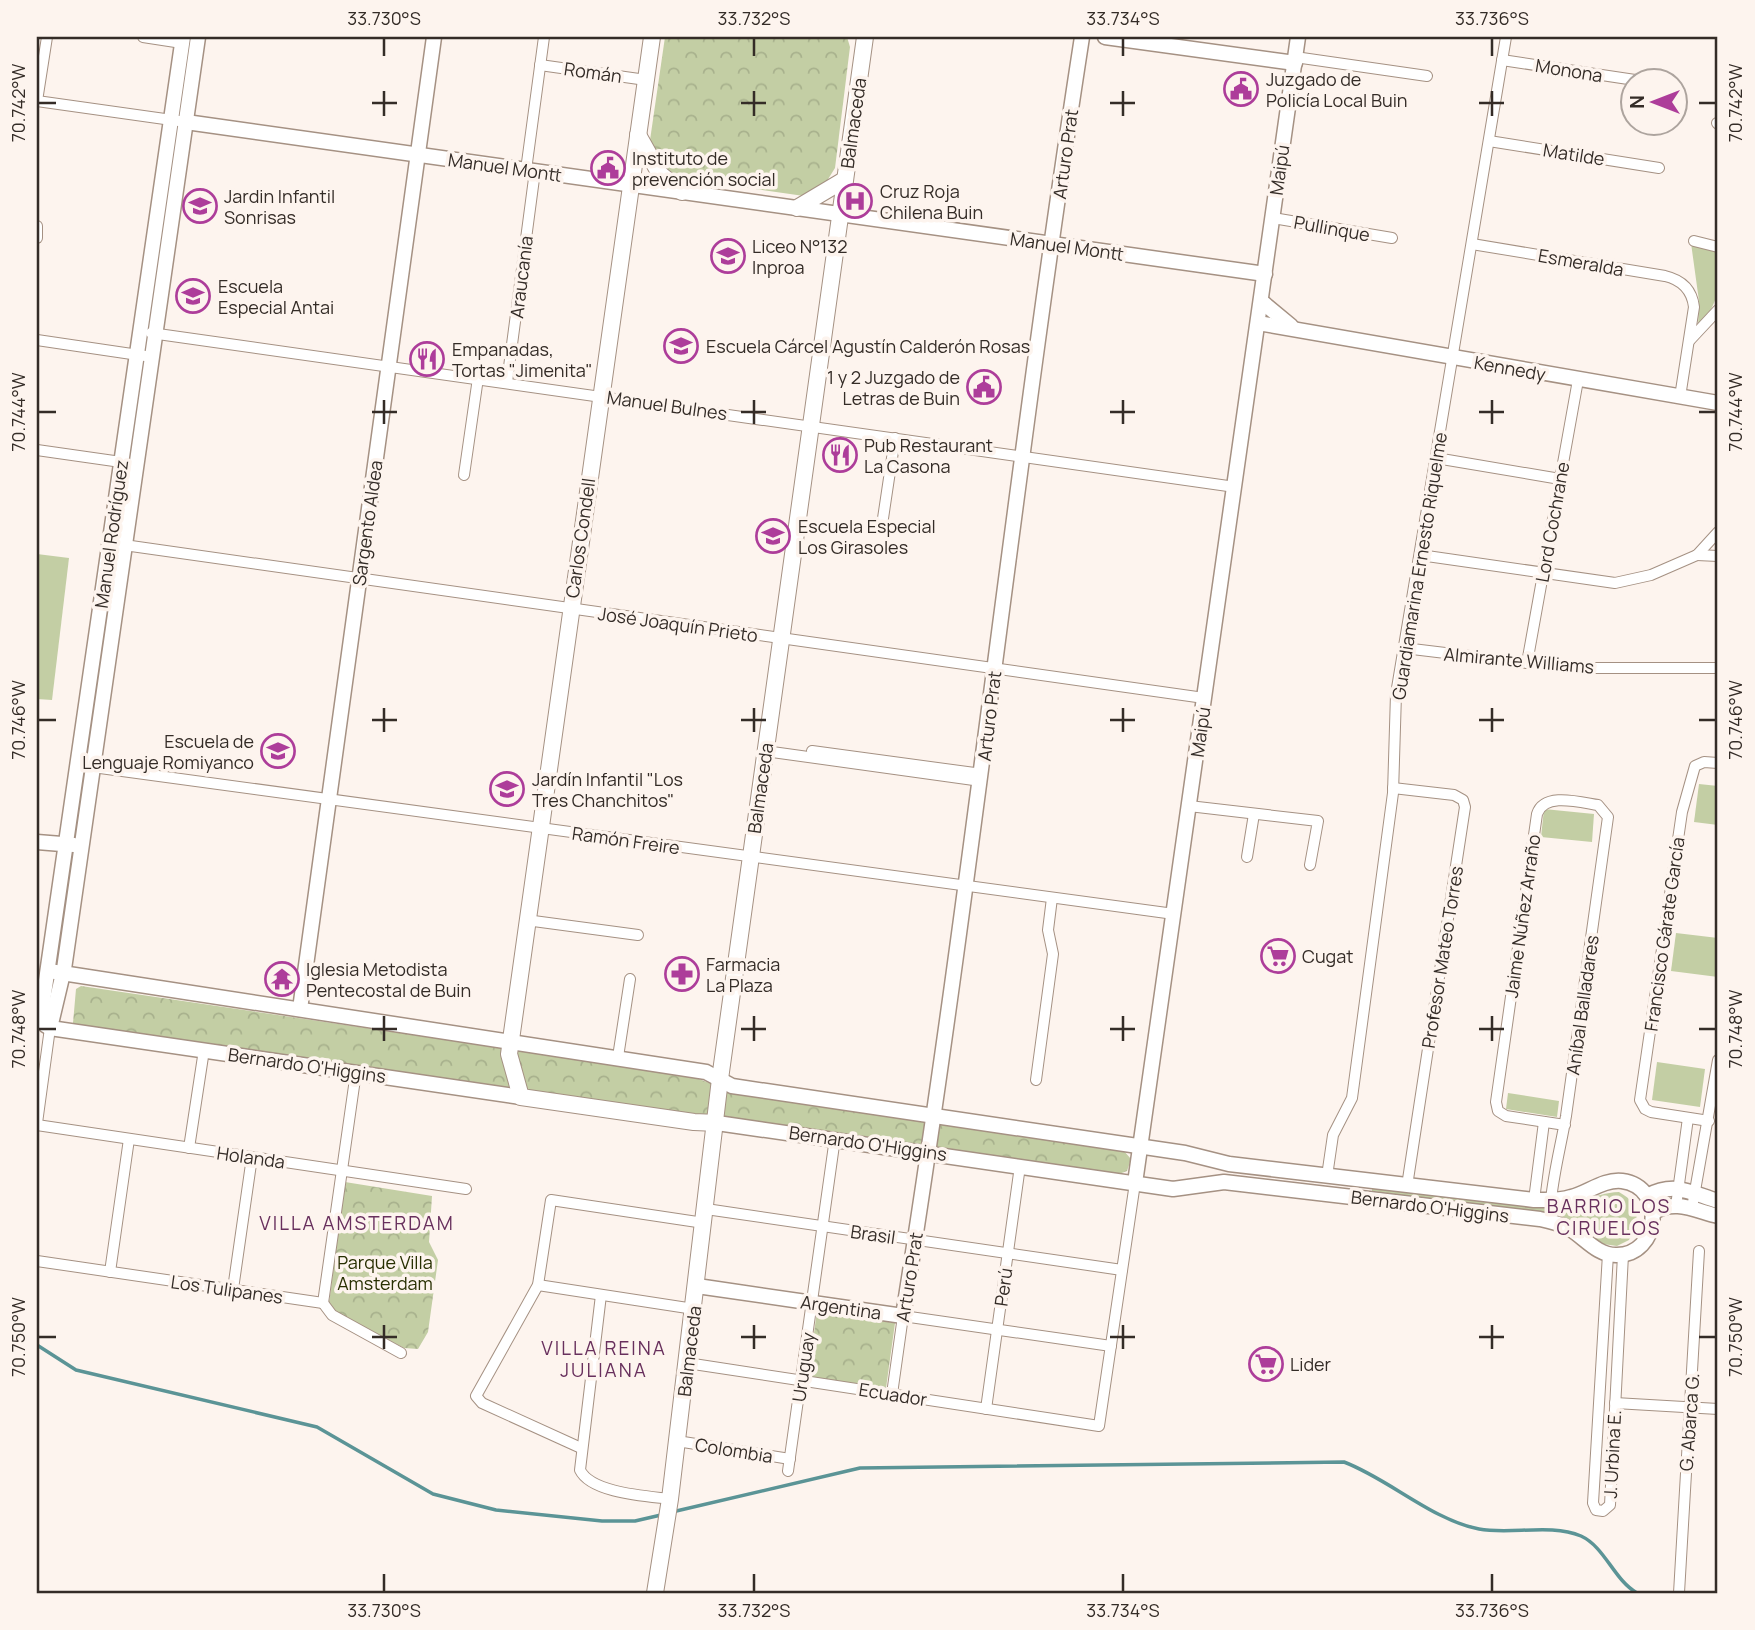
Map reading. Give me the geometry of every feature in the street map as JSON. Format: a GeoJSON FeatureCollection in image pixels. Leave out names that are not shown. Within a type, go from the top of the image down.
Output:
{"type":"FeatureCollection","features":[{"type":"Feature","properties":{"kind":"main road","name":"Carlos Condell"},"geometry":{"type":"LineString","coordinates":[[521,1097],[510,1061],[509,1040],[652,37]]}},
{"type":"Feature","properties":{"kind":"main road","name":"Balmaceda"},"geometry":{"type":"LineString","coordinates":[[655,1593],[669,1509],[717,1123],[720,1079],[862,41]]}},
{"type":"Feature","properties":{"kind":"main road"},"geometry":{"type":"LineString","coordinates":[[638,135],[660,174],[682,192]]}},
{"type":"Feature","properties":{"kind":"main road"},"geometry":{"type":"LineString","coordinates":[[797,208],[844,180]]}},
{"type":"Feature","properties":{"kind":"main road","name":"Bernardo O'Higgins"},"geometry":{"type":"LineString","coordinates":[[521,1097],[717,1123]]}},
{"type":"Feature","properties":{"kind":"street"},"geometry":{"type":"LineString","coordinates":[[37,101],[47,37]]}},
{"type":"Feature","properties":{"kind":"street"},"geometry":{"type":"LineString","coordinates":[[143,37],[182,40]]}},
{"type":"Feature","properties":{"kind":"street","name":"Manuel Rodríguez"},"geometry":{"type":"LineString","coordinates":[[178,121],[198,37]]}},
{"type":"Feature","properties":{"kind":"street","name":"Sargento Aldea"},"geometry":{"type":"LineString","coordinates":[[300,1009],[434,37]]}},
{"type":"Feature","properties":{"kind":"street","name":"Román"},"geometry":{"type":"LineString","coordinates":[[530,170],[544,37]]}},
{"type":"Feature","properties":{"kind":"street","name":"Arturo Prat"},"geometry":{"type":"LineString","coordinates":[[892,1394],[966,887],[1022,456],[1082,37]]}},
{"type":"Feature","properties":{"kind":"street"},"geometry":{"type":"LineString","coordinates":[[1105,37],[1427,76]]}},
{"type":"Feature","properties":{"kind":"street","name":"Maipú"},"geometry":{"type":"LineString","coordinates":[[1099,1426],[1298,37]]}},
{"type":"Feature","properties":{"kind":"street","name":"Guardiamarina Ernesto Riquelme"},"geometry":{"type":"LineString","coordinates":[[1327,1176],[1333,1135],[1352,1098],[1393,788],[1396,694],[1506,37]]}},
{"type":"Feature","properties":{"kind":"street","name":"Manuel Rodríguez"},"geometry":{"type":"LineString","coordinates":[[37,1124],[56,972],[178,121],[182,40]]}},
{"type":"Feature","properties":{"kind":"street","name":"Monona"},"geometry":{"type":"LineString","coordinates":[[1502,60],[1618,77]]}},
{"type":"Feature","properties":{"kind":"street","name":"Román"},"geometry":{"type":"LineString","coordinates":[[540,65],[646,80]]}},
{"type":"Feature","properties":{"kind":"street","name":"Manuel Montt"},"geometry":{"type":"LineString","coordinates":[[37,101],[1265,274]]}},
{"type":"Feature","properties":{"kind":"street","name":"Matilde"},"geometry":{"type":"LineString","coordinates":[[1489,141],[1659,168]]}},
{"type":"Feature","properties":{"kind":"street","name":"Araucanía"},"geometry":{"type":"LineString","coordinates":[[507,382],[530,170]]}},
{"type":"Feature","properties":{"kind":"street","name":"Pullinque"},"geometry":{"type":"LineString","coordinates":[[1273,218],[1392,238]]}},
{"type":"Feature","properties":{"kind":"street"},"geometry":{"type":"LineString","coordinates":[[37,238],[38,226]]}},
{"type":"Feature","properties":{"kind":"street"},"geometry":{"type":"LineString","coordinates":[[1694,242],[1718,247]]}},
{"type":"Feature","properties":{"kind":"street","name":"Esmeralda"},"geometry":{"type":"LineString","coordinates":[[1472,244],[1665,276],[1687,289],[1694,307],[1689,340]]}},
{"type":"Feature","properties":{"kind":"street","name":"Kennedy"},"geometry":{"type":"LineString","coordinates":[[1261,301],[1279,319],[1302,331]]}},
{"type":"Feature","properties":{"kind":"street"},"geometry":{"type":"LineString","coordinates":[[1680,397],[1689,340],[1718,310]]}},
{"type":"Feature","properties":{"kind":"street","name":"Kennedy"},"geometry":{"type":"LineString","coordinates":[[1258,323],[1718,403]]}},
{"type":"Feature","properties":{"kind":"street","name":"Manuel Bulnes"},"geometry":{"type":"LineString","coordinates":[[148,333],[1235,487]]}},
{"type":"Feature","properties":{"kind":"street"},"geometry":{"type":"LineString","coordinates":[[37,340],[144,356]]}},
{"type":"Feature","properties":{"kind":"street","name":"Manuel Rodríguez"},"geometry":{"type":"LineString","coordinates":[[117,544],[121,462],[144,356]]}},
{"type":"Feature","properties":{"kind":"street"},"geometry":{"type":"LineString","coordinates":[[464,475],[478,378]]}},
{"type":"Feature","properties":{"kind":"street","name":"Lord Cochrane"},"geometry":{"type":"LineString","coordinates":[[1528,663],[1577,380]]}},
{"type":"Feature","properties":{"kind":"street"},"geometry":{"type":"LineString","coordinates":[[882,525],[895,438]]}},
{"type":"Feature","properties":{"kind":"street"},"geometry":{"type":"LineString","coordinates":[[37,450],[121,462]]}},
{"type":"Feature","properties":{"kind":"street"},"geometry":{"type":"LineString","coordinates":[[1436,458],[1560,479]]}},
{"type":"Feature","properties":{"kind":"street"},"geometry":{"type":"LineString","coordinates":[[1697,555],[1718,532]]}},
{"type":"Feature","properties":{"kind":"street","name":"José Joaquín Prieto"},"geometry":{"type":"LineString","coordinates":[[117,544],[1204,698]]}},
{"type":"Feature","properties":{"kind":"street"},"geometry":{"type":"LineString","coordinates":[[1420,555],[1604,583],[1626,582],[1697,555],[1718,556]]}},
{"type":"Feature","properties":{"kind":"street","name":"Almirante Williams"},"geometry":{"type":"LineString","coordinates":[[1404,648],[1569,668],[1718,668]]}},
{"type":"Feature","properties":{"kind":"street"},"geometry":{"type":"LineString","coordinates":[[765,748],[981,777]]}},
{"type":"Feature","properties":{"kind":"street","name":"Francisco Gárate García"},"geometry":{"type":"LineString","coordinates":[[1688,1118],[1651,1112],[1643,1107],[1641,1097],[1679,830],[1692,772],[1697,764],[1718,763]]}},
{"type":"Feature","properties":{"kind":"street","name":"Ramón Freire"},"geometry":{"type":"LineString","coordinates":[[85,766],[1174,914]]}},
{"type":"Feature","properties":{"kind":"street","name":"Profesor Mateo Torres"},"geometry":{"type":"LineString","coordinates":[[1393,788],[1454,795],[1463,800],[1465,807],[1407,1185]]}},
{"type":"Feature","properties":{"kind":"street","name":"Aníbal Balladares"},"geometry":{"type":"LineString","coordinates":[[1542,804],[1549,801],[1593,804],[1605,810],[1607,829],[1552,1200]]}},
{"type":"Feature","properties":{"kind":"street","name":"Jaime Núñez Arraño"},"geometry":{"type":"LineString","coordinates":[[1542,804],[1536,814],[1496,1102],[1498,1111],[1506,1116],[1544,1122]]}},
{"type":"Feature","properties":{"kind":"street"},"geometry":{"type":"LineString","coordinates":[[1189,806],[1318,821],[1310,865]]}},
{"type":"Feature","properties":{"kind":"street"},"geometry":{"type":"LineString","coordinates":[[1247,857],[1254,814]]}},
{"type":"Feature","properties":{"kind":"street"},"geometry":{"type":"LineString","coordinates":[[37,842],[74,845]]}},
{"type":"Feature","properties":{"kind":"street"},"geometry":{"type":"LineString","coordinates":[[1035,1080],[1054,949],[1048,930],[1052,898]]}},
{"type":"Feature","properties":{"kind":"street"},"geometry":{"type":"LineString","coordinates":[[526,920],[638,935]]}},
{"type":"Feature","properties":{"kind":"street","name":"Manuel Rodríguez"},"geometry":{"type":"LineString","coordinates":[[50,1028],[42,1018],[44,989],[56,972]]}},
{"type":"Feature","properties":{"kind":"street","name":"Bernardo O'Higgins"},"geometry":{"type":"LineString","coordinates":[[56,972],[618,1057],[706,1072],[732,1086],[1190,1154],[1222,1163],[1534,1200],[1572,1197],[1618,1181],[1632,1184],[1647,1196]]}},
{"type":"Feature","properties":{"kind":"street"},"geometry":{"type":"LineString","coordinates":[[618,1057],[630,979]]}},
{"type":"Feature","properties":{"kind":"street"},"geometry":{"type":"LineString","coordinates":[[37,1007],[44,989]]}},
{"type":"Feature","properties":{"kind":"street","name":"Bernardo O'Higgins"},"geometry":{"type":"LineString","coordinates":[[50,1028],[521,1097]]}},
{"type":"Feature","properties":{"kind":"street"},"geometry":{"type":"LineString","coordinates":[[189,1148],[204,1050]]}},
{"type":"Feature","properties":{"kind":"street"},"geometry":{"type":"LineString","coordinates":[[1692,1208],[1718,1060]]}},
{"type":"Feature","properties":{"kind":"street"},"geometry":{"type":"LineString","coordinates":[[356,1072],[323,1303],[332,1315],[401,1353]]}},
{"type":"Feature","properties":{"kind":"street"},"geometry":{"type":"LineString","coordinates":[[1676,1206],[1688,1118],[1709,1121]]}},
{"type":"Feature","properties":{"kind":"street"},"geometry":{"type":"LineString","coordinates":[[1534,1200],[1544,1122],[1565,1125]]}},
{"type":"Feature","properties":{"kind":"street","name":"Bernardo O'Higgins"},"geometry":{"type":"LineString","coordinates":[[717,1123],[1180,1189],[1224,1182],[1551,1221],[1571,1229],[1616,1255]]}},
{"type":"Feature","properties":{"kind":"street","name":"Holanda"},"geometry":{"type":"LineString","coordinates":[[37,1124],[466,1189]]}},
{"type":"Feature","properties":{"kind":"street","name":"Uruguay"},"geometry":{"type":"LineString","coordinates":[[788,1471],[835,1138]]}},
{"type":"Feature","properties":{"kind":"street"},"geometry":{"type":"LineString","coordinates":[[110,1272],[129,1139]]}},
{"type":"Feature","properties":{"kind":"street"},"geometry":{"type":"LineString","coordinates":[[233,1289],[252,1157]]}},
{"type":"Feature","properties":{"kind":"street","name":"Perú"},"geometry":{"type":"LineString","coordinates":[[986,1409],[1020,1166]]}},
{"type":"Feature","properties":{"kind":"street"},"geometry":{"type":"LineString","coordinates":[[1361,1198],[1363,1181]]}},
{"type":"Feature","properties":{"kind":"street"},"geometry":{"type":"LineString","coordinates":[[1430,1206],[1432,1188]]}},
{"type":"Feature","properties":{"kind":"street"},"geometry":{"type":"LineString","coordinates":[[1616,1255],[1643,1243],[1651,1230],[1653,1213],[1647,1196],[1658,1190],[1679,1188],[1695,1191],[1718,1201]]}},
{"type":"Feature","properties":{"kind":"street"},"geometry":{"type":"LineString","coordinates":[[581,1448],[482,1403],[477,1398],[477,1390],[538,1285],[551,1200],[705,1216]]}},
{"type":"Feature","properties":{"kind":"street"},"geometry":{"type":"LineString","coordinates":[[1653,1213],[1662,1207],[1676,1206],[1718,1216]]}},
{"type":"Feature","properties":{"kind":"street","name":"Brasil"},"geometry":{"type":"LineString","coordinates":[[705,1216],[822,1226],[1122,1270]]}},
{"type":"Feature","properties":{"kind":"street","name":"G. Abarca G."},"geometry":{"type":"LineString","coordinates":[[1679,1593],[1699,1251]]}},
{"type":"Feature","properties":{"kind":"street","name":"J. Urbina E."},"geometry":{"type":"LineString","coordinates":[[1616,1255],[1615,1403],[1610,1505],[1608,1509],[1596,1510],[1593,1503],[1616,1255]]}},
{"type":"Feature","properties":{"kind":"street","name":"Los Tulipanes"},"geometry":{"type":"LineString","coordinates":[[37,1261],[323,1303]]}},
{"type":"Feature","properties":{"kind":"street"},"geometry":{"type":"LineString","coordinates":[[538,1285],[694,1309]]}},
{"type":"Feature","properties":{"kind":"street","name":"Argentina"},"geometry":{"type":"LineString","coordinates":[[696,1286],[1111,1346]]}},
{"type":"Feature","properties":{"kind":"street"},"geometry":{"type":"LineString","coordinates":[[601,1295],[580,1469],[587,1480],[669,1509]]}},
{"type":"Feature","properties":{"kind":"street","name":"Ecuador"},"geometry":{"type":"LineString","coordinates":[[687,1363],[1099,1426]]}},
{"type":"Feature","properties":{"kind":"street"},"geometry":{"type":"LineString","coordinates":[[1615,1403],[1718,1409]]}},
{"type":"Feature","properties":{"kind":"street","name":"Colombia"},"geometry":{"type":"LineString","coordinates":[[677,1441],[790,1459]]}},
{"type":"Feature","properties":{"kind":"green space"},"geometry":{"type":"Polygon","coordinates":[[[665,37],[847,37],[850,47],[835,168],[825,184],[804,196],[671,177],[649,147],[665,37]]]}},
{"type":"Feature","properties":{"kind":"green space"},"geometry":{"type":"Polygon","coordinates":[[[1691,243],[1718,250],[1715,299],[1712,308],[1698,326],[1699,301],[1691,243]]]}},
{"type":"Feature","properties":{"kind":"green space"},"geometry":{"type":"Polygon","coordinates":[[[37,554],[69,558],[52,700],[37,699],[37,554]]]}},
{"type":"Feature","properties":{"kind":"green space"},"geometry":{"type":"Polygon","coordinates":[[[1699,784],[1718,786],[1718,825],[1694,822],[1699,784]]]}},
{"type":"Feature","properties":{"kind":"green space"},"geometry":{"type":"Polygon","coordinates":[[[1544,809],[1594,814],[1592,842],[1541,837],[1544,809]]]}},
{"type":"Feature","properties":{"kind":"green space"},"geometry":{"type":"Polygon","coordinates":[[[1676,933],[1718,938],[1718,977],[1671,971],[1676,933]]]}},
{"type":"Feature","properties":{"kind":"green space"},"geometry":{"type":"Polygon","coordinates":[[[81,986],[691,1076],[736,1093],[1124,1151],[1131,1159],[1127,1171],[1119,1174],[78,1026],[73,1023],[76,989],[81,986]]]}},
{"type":"Feature","properties":{"kind":"green space"},"geometry":{"type":"Polygon","coordinates":[[[1657,1062],[1705,1069],[1700,1107],[1652,1100],[1657,1062]]]}},
{"type":"Feature","properties":{"kind":"green space"},"geometry":{"type":"Polygon","coordinates":[[[1508,1093],[1559,1101],[1557,1117],[1506,1109],[1508,1093]]]}},
{"type":"Feature","properties":{"kind":"green space","name":"Parque Villa Amsterdam"},"geometry":{"type":"Polygon","coordinates":[[[345,1182],[432,1196],[429,1242],[438,1260],[428,1332],[418,1349],[404,1348],[334,1311],[329,1303],[345,1182]]]}},
{"type":"Feature","properties":{"kind":"green space"},"geometry":{"type":"Polygon","coordinates":[[[1372,1186],[1545,1208],[1565,1206],[1619,1192],[1635,1207],[1636,1219],[1629,1240],[1617,1246],[1603,1244],[1555,1215],[1372,1191],[1372,1186]]]}},
{"type":"Feature","properties":{"kind":"green space"},"geometry":{"type":"Polygon","coordinates":[[[817,1311],[895,1323],[886,1388],[808,1377],[817,1311]]]}},
{"type":"Feature","properties":{"kind":"waterway"},"geometry":{"type":"LineString","coordinates":[[37,1345],[76,1370],[317,1427],[433,1494],[496,1510],[602,1521],[635,1521],[661,1515]]}},
{"type":"Feature","properties":{"kind":"waterway"},"geometry":{"type":"LineString","coordinates":[[672,1512],[860,1468],[1344,1462],[1444,1517],[1462,1524],[1491,1530],[1556,1530],[1581,1536],[1597,1548],[1622,1580],[1637,1593]]}},
{"type":"Feature","properties":{"kind":"place","name":"Juzgado de Policía Local Buin"},"geometry":{"type":"Point","coordinates":[1241,89]}},
{"type":"Feature","properties":{"kind":"place","name":"Instituto de prevención social"},"geometry":{"type":"Point","coordinates":[608,168]}},
{"type":"Feature","properties":{"kind":"place","name":"Cruz Roja Chilena Buin"},"geometry":{"type":"Point","coordinates":[855,201]}},
{"type":"Feature","properties":{"kind":"place","name":"Jardin Infantil Sonrisas"},"geometry":{"type":"Point","coordinates":[200,206]}},
{"type":"Feature","properties":{"kind":"place","name":"Liceo N°132 Inproa"},"geometry":{"type":"Point","coordinates":[728,256]}},
{"type":"Feature","properties":{"kind":"place","name":"Escuela Especial Antai"},"geometry":{"type":"Point","coordinates":[193,296]}},
{"type":"Feature","properties":{"kind":"place","name":"Escuela Cárcel Agustín Calderón Rosas"},"geometry":{"type":"Point","coordinates":[681,346]}},
{"type":"Feature","properties":{"kind":"place","name":"Empanadas, Tortas \"Jimenita\""},"geometry":{"type":"Point","coordinates":[427,359]}},
{"type":"Feature","properties":{"kind":"place","name":"1 y 2 Juzgado de Letras de Buin"},"geometry":{"type":"Point","coordinates":[984,387]}},
{"type":"Feature","properties":{"kind":"place","name":"Pub Restaurant La Casona"},"geometry":{"type":"Point","coordinates":[840,455]}},
{"type":"Feature","properties":{"kind":"place","name":"Escuela Especial Los Girasoles"},"geometry":{"type":"Point","coordinates":[773,536]}},
{"type":"Feature","properties":{"kind":"place","name":"Escuela de Lenguaje Romiyanco"},"geometry":{"type":"Point","coordinates":[278,751]}},
{"type":"Feature","properties":{"kind":"place","name":"Jardín Infantil \"Los Tres Chanchitos\""},"geometry":{"type":"Point","coordinates":[507,789]}},
{"type":"Feature","properties":{"kind":"place","name":"Cugat"},"geometry":{"type":"Point","coordinates":[1278,956]}},
{"type":"Feature","properties":{"kind":"place","name":"Farmacia La Plaza"},"geometry":{"type":"Point","coordinates":[682,974]}},
{"type":"Feature","properties":{"kind":"place","name":"Iglesia Metodista Pentecostal de Buin"},"geometry":{"type":"Point","coordinates":[282,979]}},
{"type":"Feature","properties":{"kind":"place","name":"Lider"},"geometry":{"type":"Point","coordinates":[1266,1364]}},
{"type":"Feature","properties":{"kind":"district","name":"BARRIO LOS CIRUELOS"},"geometry":{"type":"Point","coordinates":[1609,1217]}},
{"type":"Feature","properties":{"kind":"district","name":"VILLA AMSTERDAM"},"geometry":{"type":"Point","coordinates":[357,1223]}},
{"type":"Feature","properties":{"kind":"district","name":"VILLA REINA JULIANA"},"geometry":{"type":"Point","coordinates":[604,1359]}}]}
